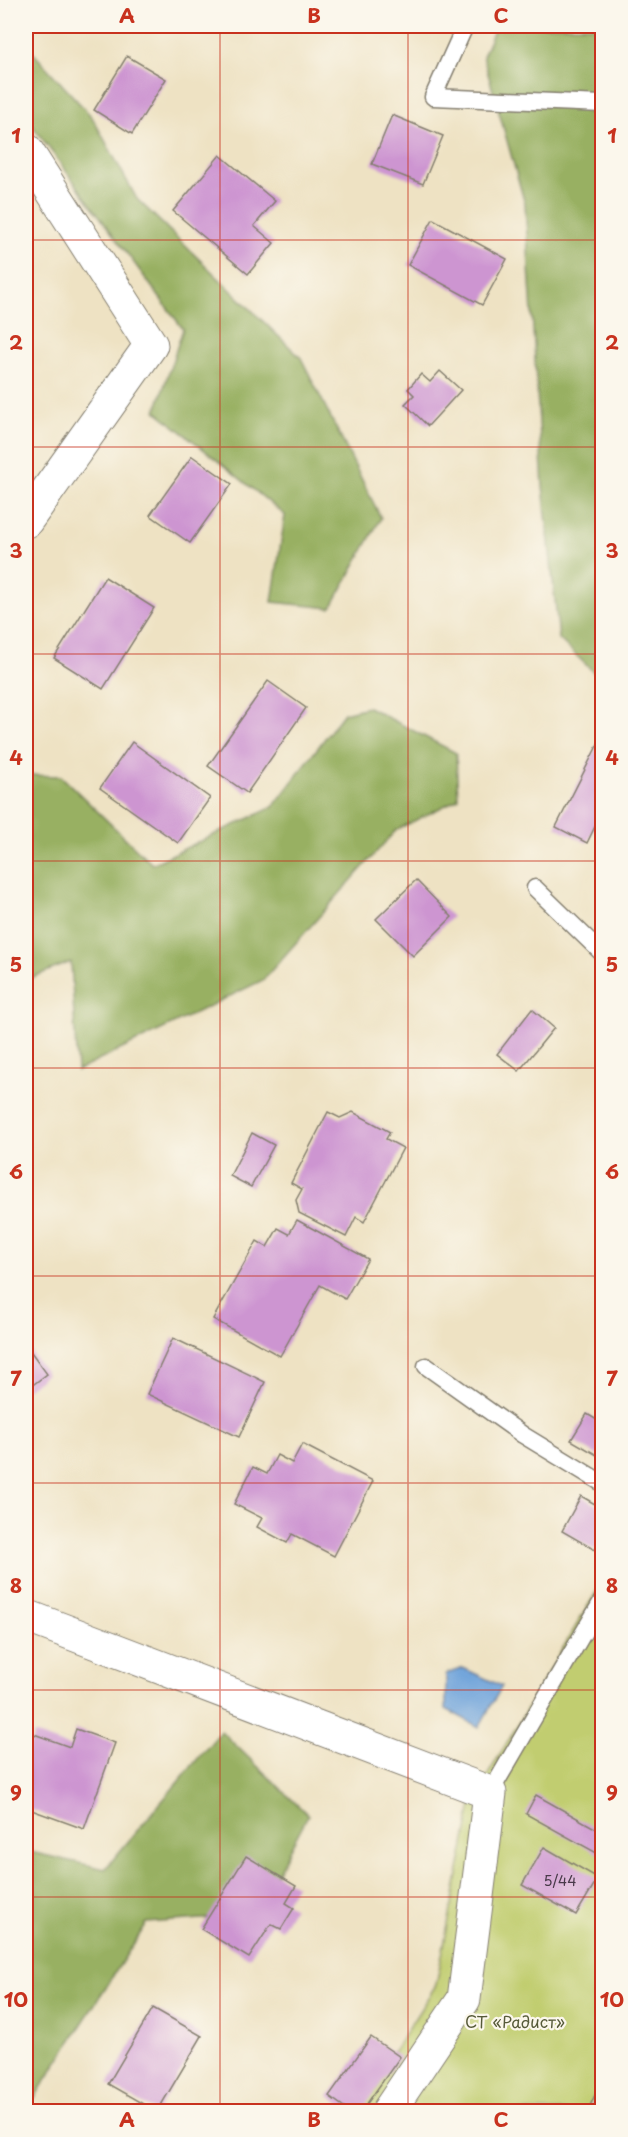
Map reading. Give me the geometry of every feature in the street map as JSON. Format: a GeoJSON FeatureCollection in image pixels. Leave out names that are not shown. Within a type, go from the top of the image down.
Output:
{"type":"FeatureCollection","features":[{"type":"Feature","properties":{"kind":"street"},"geometry":{"type":"LineString","coordinates":[[26,150],[151,345],[26,521]]}},
{"type":"Feature","properties":{"kind":"street"},"geometry":{"type":"LineString","coordinates":[[26,1616],[490,1793],[465,1999],[388,2112]]}},
{"type":"Feature","properties":{"kind":"lane"},"geometry":{"type":"LineString","coordinates":[[465,26],[433,97],[603,104]]}},
{"type":"Feature","properties":{"kind":"lane"},"geometry":{"type":"LineString","coordinates":[[535,888],[603,953]]}},
{"type":"Feature","properties":{"kind":"lane"},"geometry":{"type":"LineString","coordinates":[[426,1366],[523,1435],[603,1483]]}},
{"type":"Feature","properties":{"kind":"lane"},"geometry":{"type":"LineString","coordinates":[[490,1793],[603,1600]]}},
{"type":"Feature","properties":{"kind":"green space"},"geometry":{"type":"Polygon","coordinates":[[[496,26],[602,26],[602,680],[559,639],[543,486],[525,204],[483,56],[496,26]]]}},
{"type":"Feature","properties":{"kind":"green space"},"geometry":{"type":"Polygon","coordinates":[[[26,45],[92,117],[137,199],[301,358],[381,518],[331,608],[272,602],[285,515],[156,411],[183,329],[26,117],[26,45]]]}},
{"type":"Feature","properties":{"kind":"green space"},"geometry":{"type":"Polygon","coordinates":[[[368,707],[456,753],[458,799],[396,830],[263,980],[77,1071],[71,962],[26,980],[26,775],[61,776],[152,864],[273,807],[344,713],[368,707]]]}},
{"type":"Feature","properties":{"kind":"green space","name":"СТ «Радист»"},"geometry":{"type":"Polygon","coordinates":[[[602,1582],[602,2111],[355,2112],[436,1985],[473,1800],[602,1582]]]}},
{"type":"Feature","properties":{"kind":"green space"},"geometry":{"type":"Polygon","coordinates":[[[221,1731],[308,1815],[255,1915],[147,1923],[26,2111],[26,1851],[105,1869],[221,1731]]]}},
{"type":"Feature","properties":{"kind":"water"},"geometry":{"type":"Polygon","coordinates":[[[463,1668],[502,1686],[479,1727],[446,1709],[446,1674],[463,1668]]]}},
{"type":"Feature","properties":{"kind":"building"},"geometry":{"type":"Polygon","coordinates":[[[127,56],[166,79],[132,134],[94,110],[127,56]]]}},
{"type":"Feature","properties":{"kind":"building"},"geometry":{"type":"Polygon","coordinates":[[[392,115],[443,136],[423,184],[372,164],[392,115]]]}},
{"type":"Feature","properties":{"kind":"building"},"geometry":{"type":"Polygon","coordinates":[[[220,155],[275,201],[254,226],[274,243],[248,274],[173,211],[220,155]]]}},
{"type":"Feature","properties":{"kind":"building"},"geometry":{"type":"Polygon","coordinates":[[[433,219],[507,259],[482,305],[408,265],[433,219]]]}},
{"type":"Feature","properties":{"kind":"building"},"geometry":{"type":"Polygon","coordinates":[[[440,371],[461,390],[428,426],[405,404],[414,395],[408,389],[421,374],[430,382],[440,371]]]}},
{"type":"Feature","properties":{"kind":"building"},"geometry":{"type":"Polygon","coordinates":[[[192,456],[232,484],[190,543],[150,515],[192,456]]]}},
{"type":"Feature","properties":{"kind":"building"},"geometry":{"type":"Polygon","coordinates":[[[105,577],[154,608],[103,689],[54,658],[105,577]]]}},
{"type":"Feature","properties":{"kind":"building"},"geometry":{"type":"Polygon","coordinates":[[[268,681],[306,708],[247,793],[208,766],[268,681]]]}},
{"type":"Feature","properties":{"kind":"building"},"geometry":{"type":"Polygon","coordinates":[[[602,736],[602,812],[587,843],[556,827],[602,736]]]}},
{"type":"Feature","properties":{"kind":"building"},"geometry":{"type":"Polygon","coordinates":[[[132,742],[210,798],[178,843],[100,788],[132,742]]]}},
{"type":"Feature","properties":{"kind":"building"},"geometry":{"type":"Polygon","coordinates":[[[416,880],[452,917],[413,956],[376,919],[416,880]]]}},
{"type":"Feature","properties":{"kind":"building"},"geometry":{"type":"Polygon","coordinates":[[[532,1009],[554,1028],[519,1071],[497,1054],[532,1009]]]}},
{"type":"Feature","properties":{"kind":"building"},"geometry":{"type":"Polygon","coordinates":[[[328,1112],[340,1118],[353,1112],[390,1132],[386,1139],[403,1148],[364,1222],[356,1217],[346,1237],[299,1213],[296,1200],[302,1189],[291,1183],[328,1112]]]}},
{"type":"Feature","properties":{"kind":"building"},"geometry":{"type":"Polygon","coordinates":[[[252,1133],[274,1145],[251,1187],[230,1176],[252,1133]]]}},
{"type":"Feature","properties":{"kind":"building"},"geometry":{"type":"Polygon","coordinates":[[[297,1220],[368,1259],[345,1299],[320,1285],[280,1356],[213,1319],[257,1241],[267,1247],[278,1228],[289,1234],[297,1220]]]}},
{"type":"Feature","properties":{"kind":"building"},"geometry":{"type":"Polygon","coordinates":[[[173,1338],[265,1382],[239,1437],[147,1394],[173,1338]]]}},
{"type":"Feature","properties":{"kind":"building"},"geometry":{"type":"Polygon","coordinates":[[[26,1345],[47,1374],[26,1390],[26,1345]]]}},
{"type":"Feature","properties":{"kind":"building"},"geometry":{"type":"Polygon","coordinates":[[[587,1414],[602,1423],[602,1458],[571,1440],[587,1414]]]}},
{"type":"Feature","properties":{"kind":"building"},"geometry":{"type":"Polygon","coordinates":[[[302,1444],[373,1481],[334,1556],[292,1534],[287,1543],[257,1527],[262,1518],[234,1504],[253,1467],[267,1474],[277,1455],[292,1463],[302,1444]]]}},
{"type":"Feature","properties":{"kind":"building"},"geometry":{"type":"Polygon","coordinates":[[[581,1496],[602,1508],[602,1536],[595,1550],[562,1531],[581,1496]]]}},
{"type":"Feature","properties":{"kind":"building"},"geometry":{"type":"Polygon","coordinates":[[[76,1729],[115,1743],[84,1829],[26,1808],[26,1757],[34,1734],[70,1747],[76,1729]]]}},
{"type":"Feature","properties":{"kind":"building"},"geometry":{"type":"Polygon","coordinates":[[[536,1795],[602,1832],[602,1856],[526,1814],[536,1795]]]}},
{"type":"Feature","properties":{"kind":"building"},"geometry":{"type":"Polygon","coordinates":[[[544,1847],[598,1878],[576,1915],[522,1885],[544,1847]]]}},
{"type":"Feature","properties":{"kind":"building"},"geometry":{"type":"Polygon","coordinates":[[[246,1856],[296,1886],[286,1903],[294,1908],[281,1929],[271,1924],[249,1958],[201,1929],[246,1856]]]}},
{"type":"Feature","properties":{"kind":"building"},"geometry":{"type":"Polygon","coordinates":[[[153,2008],[202,2036],[157,2112],[108,2084],[153,2008]]]}},
{"type":"Feature","properties":{"kind":"building"},"geometry":{"type":"Polygon","coordinates":[[[371,2037],[400,2057],[361,2112],[351,2112],[329,2096],[371,2037]]]}},
{"type":"Feature","properties":{"kind":"building"},"geometry":{"type":"Polygon","coordinates":[[[602,2080],[602,2112],[587,2112],[602,2080]]]}}]}
